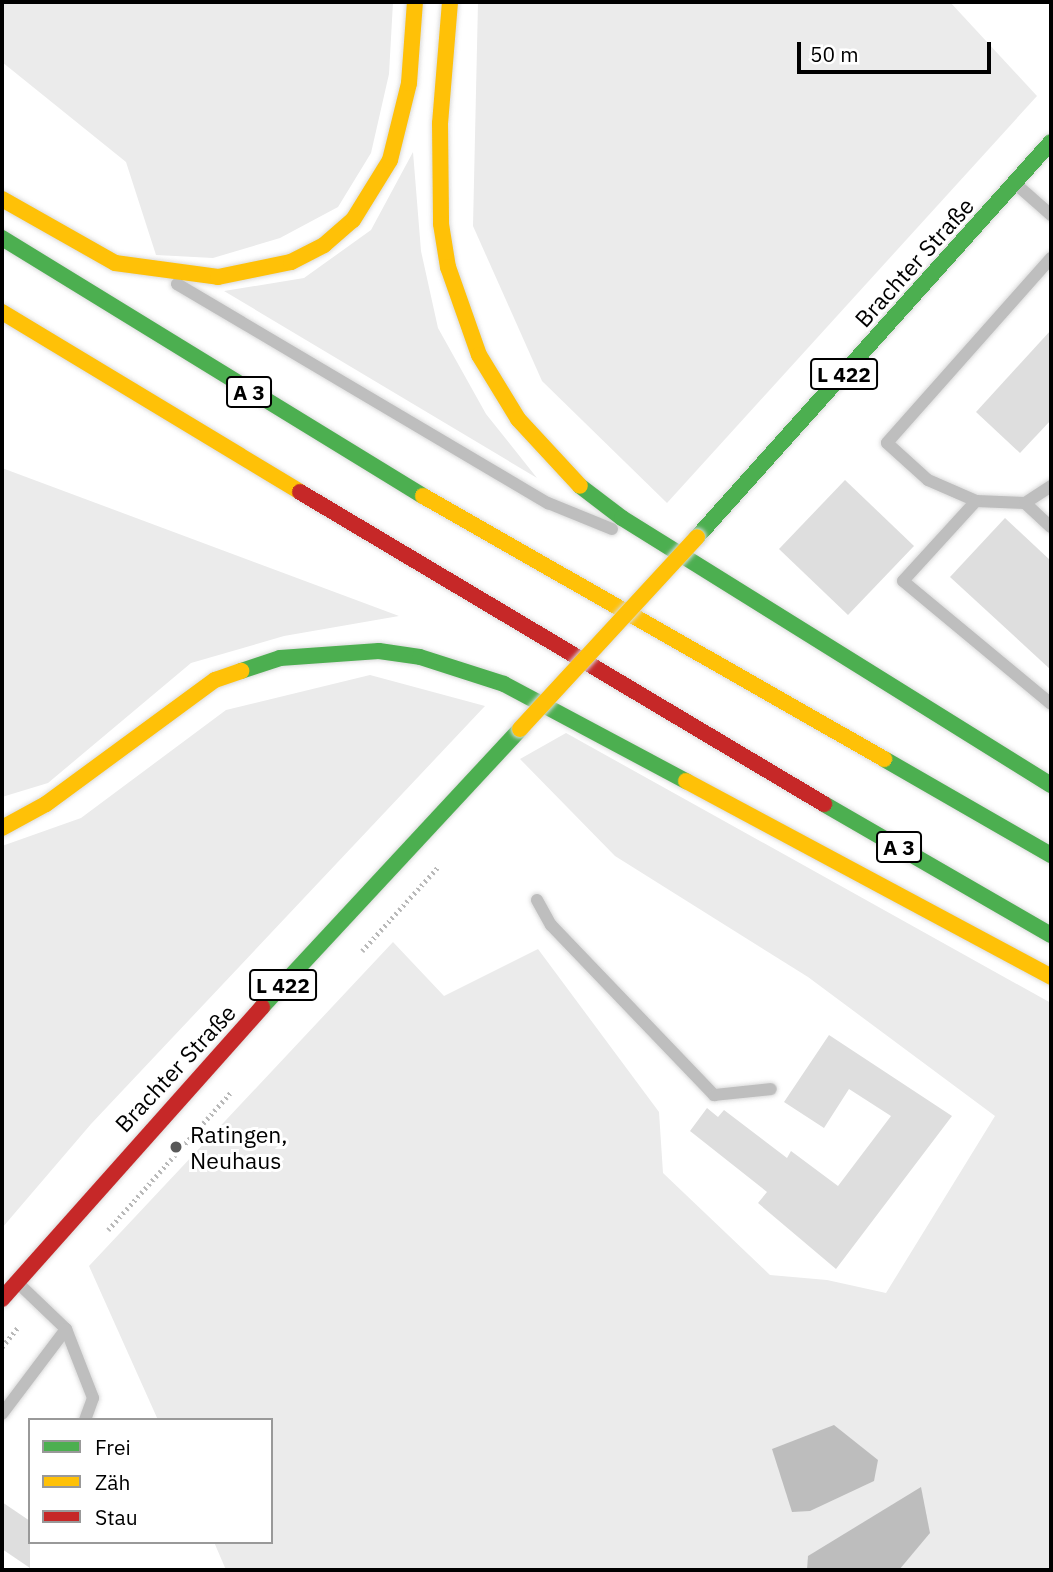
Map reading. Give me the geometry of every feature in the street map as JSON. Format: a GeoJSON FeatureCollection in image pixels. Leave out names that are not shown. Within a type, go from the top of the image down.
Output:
{"type":"FeatureCollection","features":[{"type":"Feature","properties":{"kind":"main road"},"geometry":{"type":"LineString","coordinates":[[2,200],[115,263],[156,272],[207,277],[255,273],[324,245],[353,220],[390,160],[401,122],[415,2]]}},
{"type":"Feature","properties":{"kind":"main road"},"geometry":{"type":"LineString","coordinates":[[450,2],[440,123],[441,224],[448,267],[479,355],[499,394],[554,460],[592,495],[683,559],[1051,785]]}},
{"type":"Feature","properties":{"kind":"main road","name":"Brachter Straße"},"geometry":{"type":"LineString","coordinates":[[2,1299],[697,537],[1051,142]]}},
{"type":"Feature","properties":{"kind":"main road","name":"A 3"},"geometry":{"type":"LineString","coordinates":[[2,238],[353,457],[1051,855]]}},
{"type":"Feature","properties":{"kind":"main road","name":"A 3"},"geometry":{"type":"LineString","coordinates":[[2,312],[637,697],[1051,935]]}},
{"type":"Feature","properties":{"kind":"main road"},"geometry":{"type":"LineString","coordinates":[[2,828],[46,804],[215,680],[280,658],[379,651],[420,657],[504,684],[1051,977]]}},
{"type":"Feature","properties":{"kind":"lane"},"geometry":{"type":"LineString","coordinates":[[1015,183],[1051,215]]}},
{"type":"Feature","properties":{"kind":"lane"},"geometry":{"type":"LineString","coordinates":[[1051,258],[887,443],[928,480],[976,500],[1025,503],[1051,486]]}},
{"type":"Feature","properties":{"kind":"lane"},"geometry":{"type":"LineString","coordinates":[[156,272],[548,503],[683,559]]}},
{"type":"Feature","properties":{"kind":"lane"},"geometry":{"type":"LineString","coordinates":[[976,500],[903,581],[1051,704]]}},
{"type":"Feature","properties":{"kind":"lane"},"geometry":{"type":"LineString","coordinates":[[1025,503],[1051,527]]}},
{"type":"Feature","properties":{"kind":"lane"},"geometry":{"type":"LineString","coordinates":[[537,900],[551,925],[714,1095],[771,1089]]}},
{"type":"Feature","properties":{"kind":"lane"},"geometry":{"type":"LineString","coordinates":[[16,1282],[66,1329],[93,1398],[86,1418]]}},
{"type":"Feature","properties":{"kind":"lane"},"geometry":{"type":"LineString","coordinates":[[2,1414],[66,1329]]}},
{"type":"Feature","properties":{"kind":"shaded area"},"geometry":{"type":"Polygon","coordinates":[[[2,2],[393,2],[389,74],[371,153],[338,207],[280,238],[213,258],[156,255],[126,162],[2,62],[2,2]]]}},
{"type":"Feature","properties":{"kind":"shaded area"},"geometry":{"type":"Polygon","coordinates":[[[478,2],[950,2],[1037,96],[667,503],[542,381],[473,226],[478,2]]]}},
{"type":"Feature","properties":{"kind":"shaded area"},"geometry":{"type":"Polygon","coordinates":[[[413,152],[421,251],[438,328],[486,414],[537,478],[224,291],[304,278],[371,230],[413,152]]]}},
{"type":"Feature","properties":{"kind":"shaded area"},"geometry":{"type":"Polygon","coordinates":[[[2,468],[399,616],[284,636],[191,663],[48,783],[2,797],[2,468]]]}},
{"type":"Feature","properties":{"kind":"shaded area"},"geometry":{"type":"Polygon","coordinates":[[[370,675],[485,706],[91,1124],[2,1228],[2,846],[81,818],[226,710],[370,675]]]}},
{"type":"Feature","properties":{"kind":"shaded area"},"geometry":{"type":"Polygon","coordinates":[[[566,733],[1051,1003],[1051,1570],[226,1570],[215,1544],[273,1544],[273,1418],[157,1418],[89,1266],[393,942],[444,996],[538,949],[659,1112],[663,1173],[770,1275],[827,1280],[886,1293],[995,1116],[808,977],[615,856],[520,759],[566,733]]]}},
{"type":"Feature","properties":{"kind":"shaded area"},"geometry":{"type":"Polygon","coordinates":[[[834,1425],[878,1460],[874,1481],[810,1511],[792,1512],[772,1449],[834,1425]]]}},
{"type":"Feature","properties":{"kind":"shaded area"},"geometry":{"type":"Polygon","coordinates":[[[921,1487],[930,1533],[899,1570],[807,1570],[808,1556],[921,1487]]]}},
{"type":"Feature","properties":{"kind":"building"},"geometry":{"type":"Polygon","coordinates":[[[1051,330],[1051,420],[1020,453],[976,412],[1051,330]]]}},
{"type":"Feature","properties":{"kind":"building"},"geometry":{"type":"Polygon","coordinates":[[[845,480],[914,546],[848,615],[779,549],[845,480]]]}},
{"type":"Feature","properties":{"kind":"building"},"geometry":{"type":"Polygon","coordinates":[[[1005,518],[1051,561],[1051,670],[950,577],[1005,518]]]}},
{"type":"Feature","properties":{"kind":"building"},"geometry":{"type":"Polygon","coordinates":[[[829,1035],[952,1116],[836,1269],[758,1203],[767,1192],[690,1131],[707,1108],[718,1117],[724,1110],[787,1158],[791,1151],[838,1186],[891,1116],[849,1089],[824,1128],[784,1102],[829,1035]]]}},
{"type":"Feature","properties":{"kind":"building"},"geometry":{"type":"Polygon","coordinates":[[[2,1502],[28,1520],[30,1568],[2,1549],[2,1502]]]}},
{"type":"Feature","properties":{"kind":"traffic: fast"},"geometry":{"type":"LineString","coordinates":[[697,537],[1051,142]]}},
{"type":"Feature","properties":{"kind":"traffic: fast"},"geometry":{"type":"LineString","coordinates":[[2,238],[423,496]]}},
{"type":"Feature","properties":{"kind":"traffic: fast"},"geometry":{"type":"LineString","coordinates":[[580,486],[622,518],[1051,785]]}},
{"type":"Feature","properties":{"kind":"traffic: fast"},"geometry":{"type":"LineString","coordinates":[[241,671],[280,658],[379,651],[420,657],[504,684],[686,781]]}},
{"type":"Feature","properties":{"kind":"traffic: fast"},"geometry":{"type":"LineString","coordinates":[[262,1007],[520,729]]}},
{"type":"Feature","properties":{"kind":"traffic: fast"},"geometry":{"type":"LineString","coordinates":[[884,759],[1051,855]]}},
{"type":"Feature","properties":{"kind":"traffic: fast"},"geometry":{"type":"LineString","coordinates":[[824,804],[1051,935]]}},
{"type":"Feature","properties":{"kind":"traffic: slow"},"geometry":{"type":"LineString","coordinates":[[2,199],[115,263],[218,277],[291,262],[324,245],[353,220],[390,160],[409,83],[415,2]]}},
{"type":"Feature","properties":{"kind":"traffic: slow"},"geometry":{"type":"LineString","coordinates":[[450,2],[440,123],[441,224],[448,267],[479,355],[518,419],[580,486]]}},
{"type":"Feature","properties":{"kind":"traffic: slow"},"geometry":{"type":"LineString","coordinates":[[2,312],[300,492]]}},
{"type":"Feature","properties":{"kind":"traffic: slow"},"geometry":{"type":"LineString","coordinates":[[423,496],[884,759]]}},
{"type":"Feature","properties":{"kind":"traffic: slow"},"geometry":{"type":"LineString","coordinates":[[520,729],[697,537]]}},
{"type":"Feature","properties":{"kind":"traffic: slow"},"geometry":{"type":"LineString","coordinates":[[2,828],[46,804],[215,680],[241,671]]}},
{"type":"Feature","properties":{"kind":"traffic: slow"},"geometry":{"type":"LineString","coordinates":[[686,781],[1051,977]]}},
{"type":"Feature","properties":{"kind":"traffic: jam"},"geometry":{"type":"LineString","coordinates":[[300,492],[824,804]]}},
{"type":"Feature","properties":{"kind":"traffic: jam"},"geometry":{"type":"LineString","coordinates":[[2,1299],[262,1007]]}},
{"type":"Feature","properties":{"kind":"place","name":"Ratingen, Neuhaus"},"geometry":{"type":"Point","coordinates":[176,1147]}}]}
